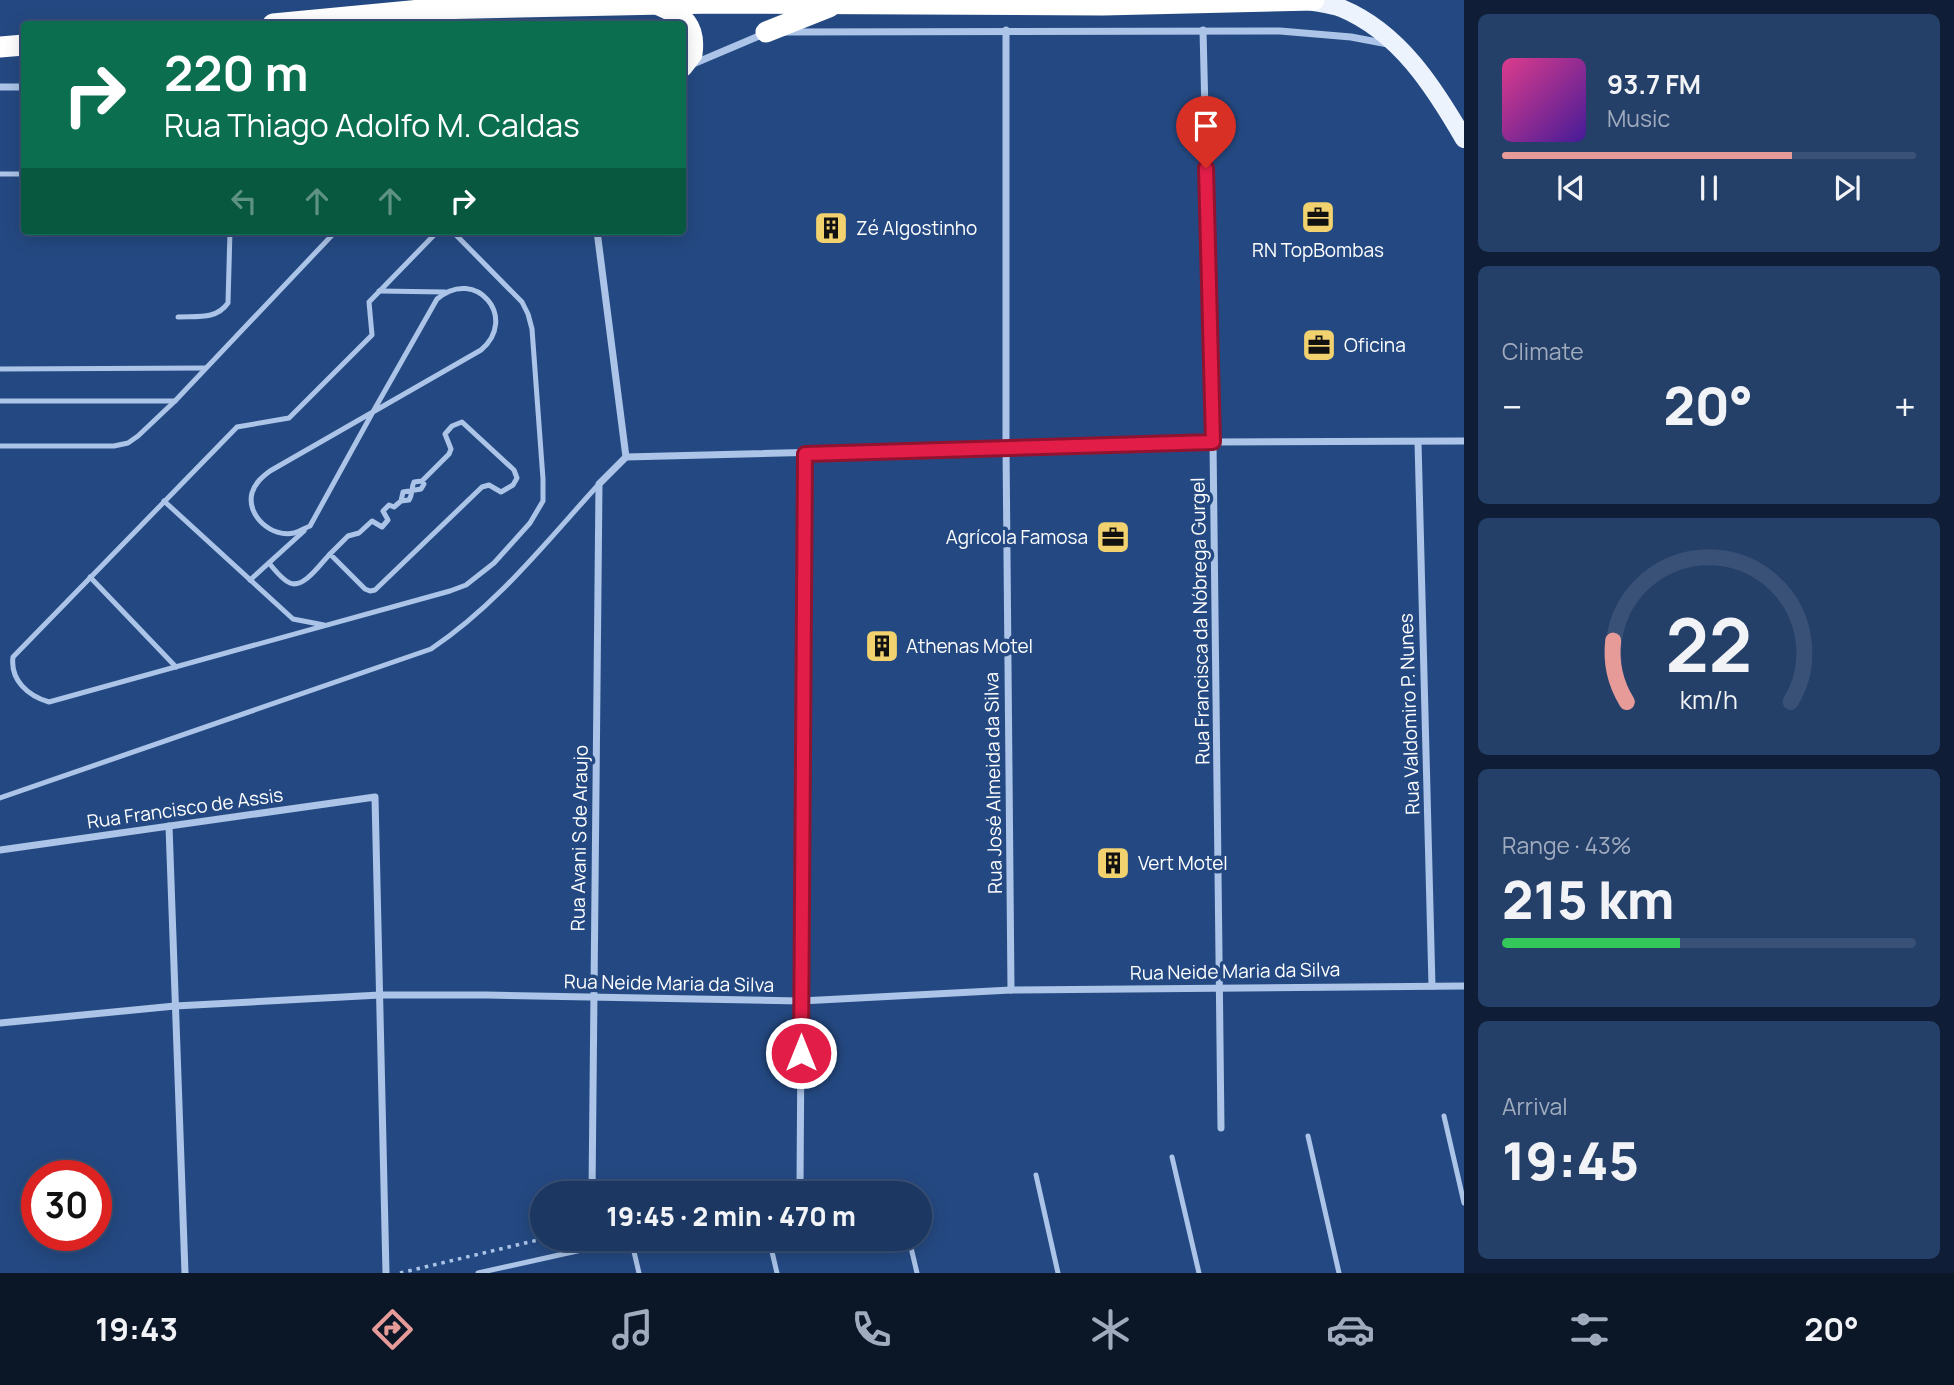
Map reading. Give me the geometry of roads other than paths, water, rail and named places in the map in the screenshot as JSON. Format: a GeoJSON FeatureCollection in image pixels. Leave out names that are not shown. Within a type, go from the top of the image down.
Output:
{"type":"FeatureCollection","features":[{"type":"Feature","properties":{"kind":"highway"},"geometry":{"type":"LineString","coordinates":[[305,21],[432,9],[657,4],[1103,5],[1314,0]]}},
{"type":"Feature","properties":{"kind":"highway"},"geometry":{"type":"LineString","coordinates":[[766,33],[841,3]]}},
{"type":"Feature","properties":{"kind":"highway"},"geometry":{"type":"LineString","coordinates":[[657,4],[677,12],[685,21]]}},
{"type":"Feature","properties":{"kind":"highway"},"geometry":{"type":"LineString","coordinates":[[686,23],[691,32],[692,54],[686,62]]}},
{"type":"Feature","properties":{"kind":"highway"},"geometry":{"type":"LineString","coordinates":[[0,47],[21,45]]}},
{"type":"Feature","properties":{"kind":"main road"},"geometry":{"type":"LineString","coordinates":[[1304,0],[1339,7],[1363,20],[1399,46],[1421,72],[1464,139]]}},
{"type":"Feature","properties":{"kind":"street","name":"Rua José Almeida da Silva"},"geometry":{"type":"LineString","coordinates":[[1006,30],[1006,446],[1011,990]]}},
{"type":"Feature","properties":{"kind":"street","name":"Rua Francisca da Nóbrega Gurgel"},"geometry":{"type":"LineString","coordinates":[[1203,30],[1213,442],[1221,1128]]}},
{"type":"Feature","properties":{"kind":"street"},"geometry":{"type":"LineString","coordinates":[[686,65],[766,33],[1280,31],[1351,37],[1399,46]]}},
{"type":"Feature","properties":{"kind":"street"},"geometry":{"type":"LineString","coordinates":[[0,87],[21,87]]}},
{"type":"Feature","properties":{"kind":"street"},"geometry":{"type":"LineString","coordinates":[[598,235],[626,457]]}},
{"type":"Feature","properties":{"kind":"street"},"geometry":{"type":"LineString","coordinates":[[599,484],[626,457],[1213,442],[1464,441]]}},
{"type":"Feature","properties":{"kind":"street","name":"Rua Valdomiro P. Nunes"},"geometry":{"type":"LineString","coordinates":[[1418,442],[1432,986]]}},
{"type":"Feature","properties":{"kind":"street"},"geometry":{"type":"LineString","coordinates":[[800,1181],[805,454]]}},
{"type":"Feature","properties":{"kind":"street","name":"Rua Avani S de Araujo"},"geometry":{"type":"LineString","coordinates":[[592,1181],[599,484]]}},
{"type":"Feature","properties":{"kind":"street","name":"Rua Francisco de Assis"},"geometry":{"type":"LineString","coordinates":[[0,850],[375,797],[380,995]]}},
{"type":"Feature","properties":{"kind":"street"},"geometry":{"type":"LineString","coordinates":[[169,826],[185,1273]]}},
{"type":"Feature","properties":{"kind":"street","name":"Rua Neide Maria da Silva"},"geometry":{"type":"LineString","coordinates":[[0,1023],[175,1006],[380,995],[801,1001],[1011,990],[1464,986]]}},
{"type":"Feature","properties":{"kind":"street"},"geometry":{"type":"LineString","coordinates":[[380,995],[386,1273]]}},
{"type":"Feature","properties":{"kind":"lane"},"geometry":{"type":"LineString","coordinates":[[0,174],[21,174]]}},
{"type":"Feature","properties":{"kind":"lane"},"geometry":{"type":"LineString","coordinates":[[178,317],[215,316],[223,311],[228,303],[230,235]]}},
{"type":"Feature","properties":{"kind":"lane"},"geometry":{"type":"LineString","coordinates":[[0,446],[114,446],[128,443],[176,401],[333,235]]}},
{"type":"Feature","properties":{"kind":"lane"},"geometry":{"type":"LineString","coordinates":[[434,235],[369,302],[372,335],[289,418],[237,427],[13,657],[15,677],[25,690],[38,699],[49,702],[327,625],[466,585],[503,553],[530,523],[542,501],[543,479],[532,329],[522,302],[456,235]]}},
{"type":"Feature","properties":{"kind":"lane"},"geometry":{"type":"LineString","coordinates":[[310,526],[293,533],[270,530],[256,516],[251,505],[252,493],[258,482],[270,471],[481,350],[490,342],[496,331],[496,319],[486,298],[478,291],[379,291]]}},
{"type":"Feature","properties":{"kind":"lane"},"geometry":{"type":"LineString","coordinates":[[250,580],[310,526],[433,306],[445,292]]}},
{"type":"Feature","properties":{"kind":"lane"},"geometry":{"type":"LineString","coordinates":[[0,369],[206,368]]}},
{"type":"Feature","properties":{"kind":"lane"},"geometry":{"type":"LineString","coordinates":[[0,401],[176,401]]}},
{"type":"Feature","properties":{"kind":"lane"},"geometry":{"type":"LineString","coordinates":[[269,563],[288,583],[302,583],[330,554],[348,536],[359,533],[373,521],[382,527],[388,520],[383,511],[389,505],[394,507],[401,501],[402,492],[412,489],[414,482],[422,481],[451,452],[445,437],[447,430],[458,422],[462,422],[514,470],[517,478],[513,485],[501,492],[489,485],[482,487],[375,590],[365,589],[330,554]]}},
{"type":"Feature","properties":{"kind":"lane"},"geometry":{"type":"LineString","coordinates":[[0,798],[431,649],[458,631],[494,600],[599,484]]}},
{"type":"Feature","properties":{"kind":"lane"},"geometry":{"type":"LineString","coordinates":[[164,501],[293,620],[327,625]]}},
{"type":"Feature","properties":{"kind":"lane"},"geometry":{"type":"LineString","coordinates":[[90,577],[176,667]]}},
{"type":"Feature","properties":{"kind":"lane"},"geometry":{"type":"LineString","coordinates":[[1444,1116],[1464,1203]]}},
{"type":"Feature","properties":{"kind":"lane"},"geometry":{"type":"LineString","coordinates":[[1308,1136],[1339,1273]]}},
{"type":"Feature","properties":{"kind":"lane"},"geometry":{"type":"LineString","coordinates":[[1172,1157],[1199,1273]]}},
{"type":"Feature","properties":{"kind":"lane"},"geometry":{"type":"LineString","coordinates":[[1035,1175],[1058,1273]]}},
{"type":"Feature","properties":{"kind":"lane"},"geometry":{"type":"LineString","coordinates":[[478,1273],[577,1251]]}},
{"type":"Feature","properties":{"kind":"lane"},"geometry":{"type":"LineString","coordinates":[[634,1251],[639,1273]]}},
{"type":"Feature","properties":{"kind":"lane"},"geometry":{"type":"LineString","coordinates":[[772,1251],[777,1273]]}},
{"type":"Feature","properties":{"kind":"lane"},"geometry":{"type":"LineString","coordinates":[[912,1251],[917,1273]]}},
{"type":"Feature","properties":{"kind":"place","name":"RN TopBombas"},"geometry":{"type":"Point","coordinates":[1318,217]}},
{"type":"Feature","properties":{"kind":"place","name":"Zé Algostinho"},"geometry":{"type":"Point","coordinates":[831,228]}},
{"type":"Feature","properties":{"kind":"place","name":"Oficina"},"geometry":{"type":"Point","coordinates":[1319,345]}},
{"type":"Feature","properties":{"kind":"place","name":"Agrícola Famosa"},"geometry":{"type":"Point","coordinates":[1113,537]}},
{"type":"Feature","properties":{"kind":"place","name":"Athenas Motel"},"geometry":{"type":"Point","coordinates":[882,646]}},
{"type":"Feature","properties":{"kind":"place","name":"Vert Motel"},"geometry":{"type":"Point","coordinates":[1113,863]}}]}
